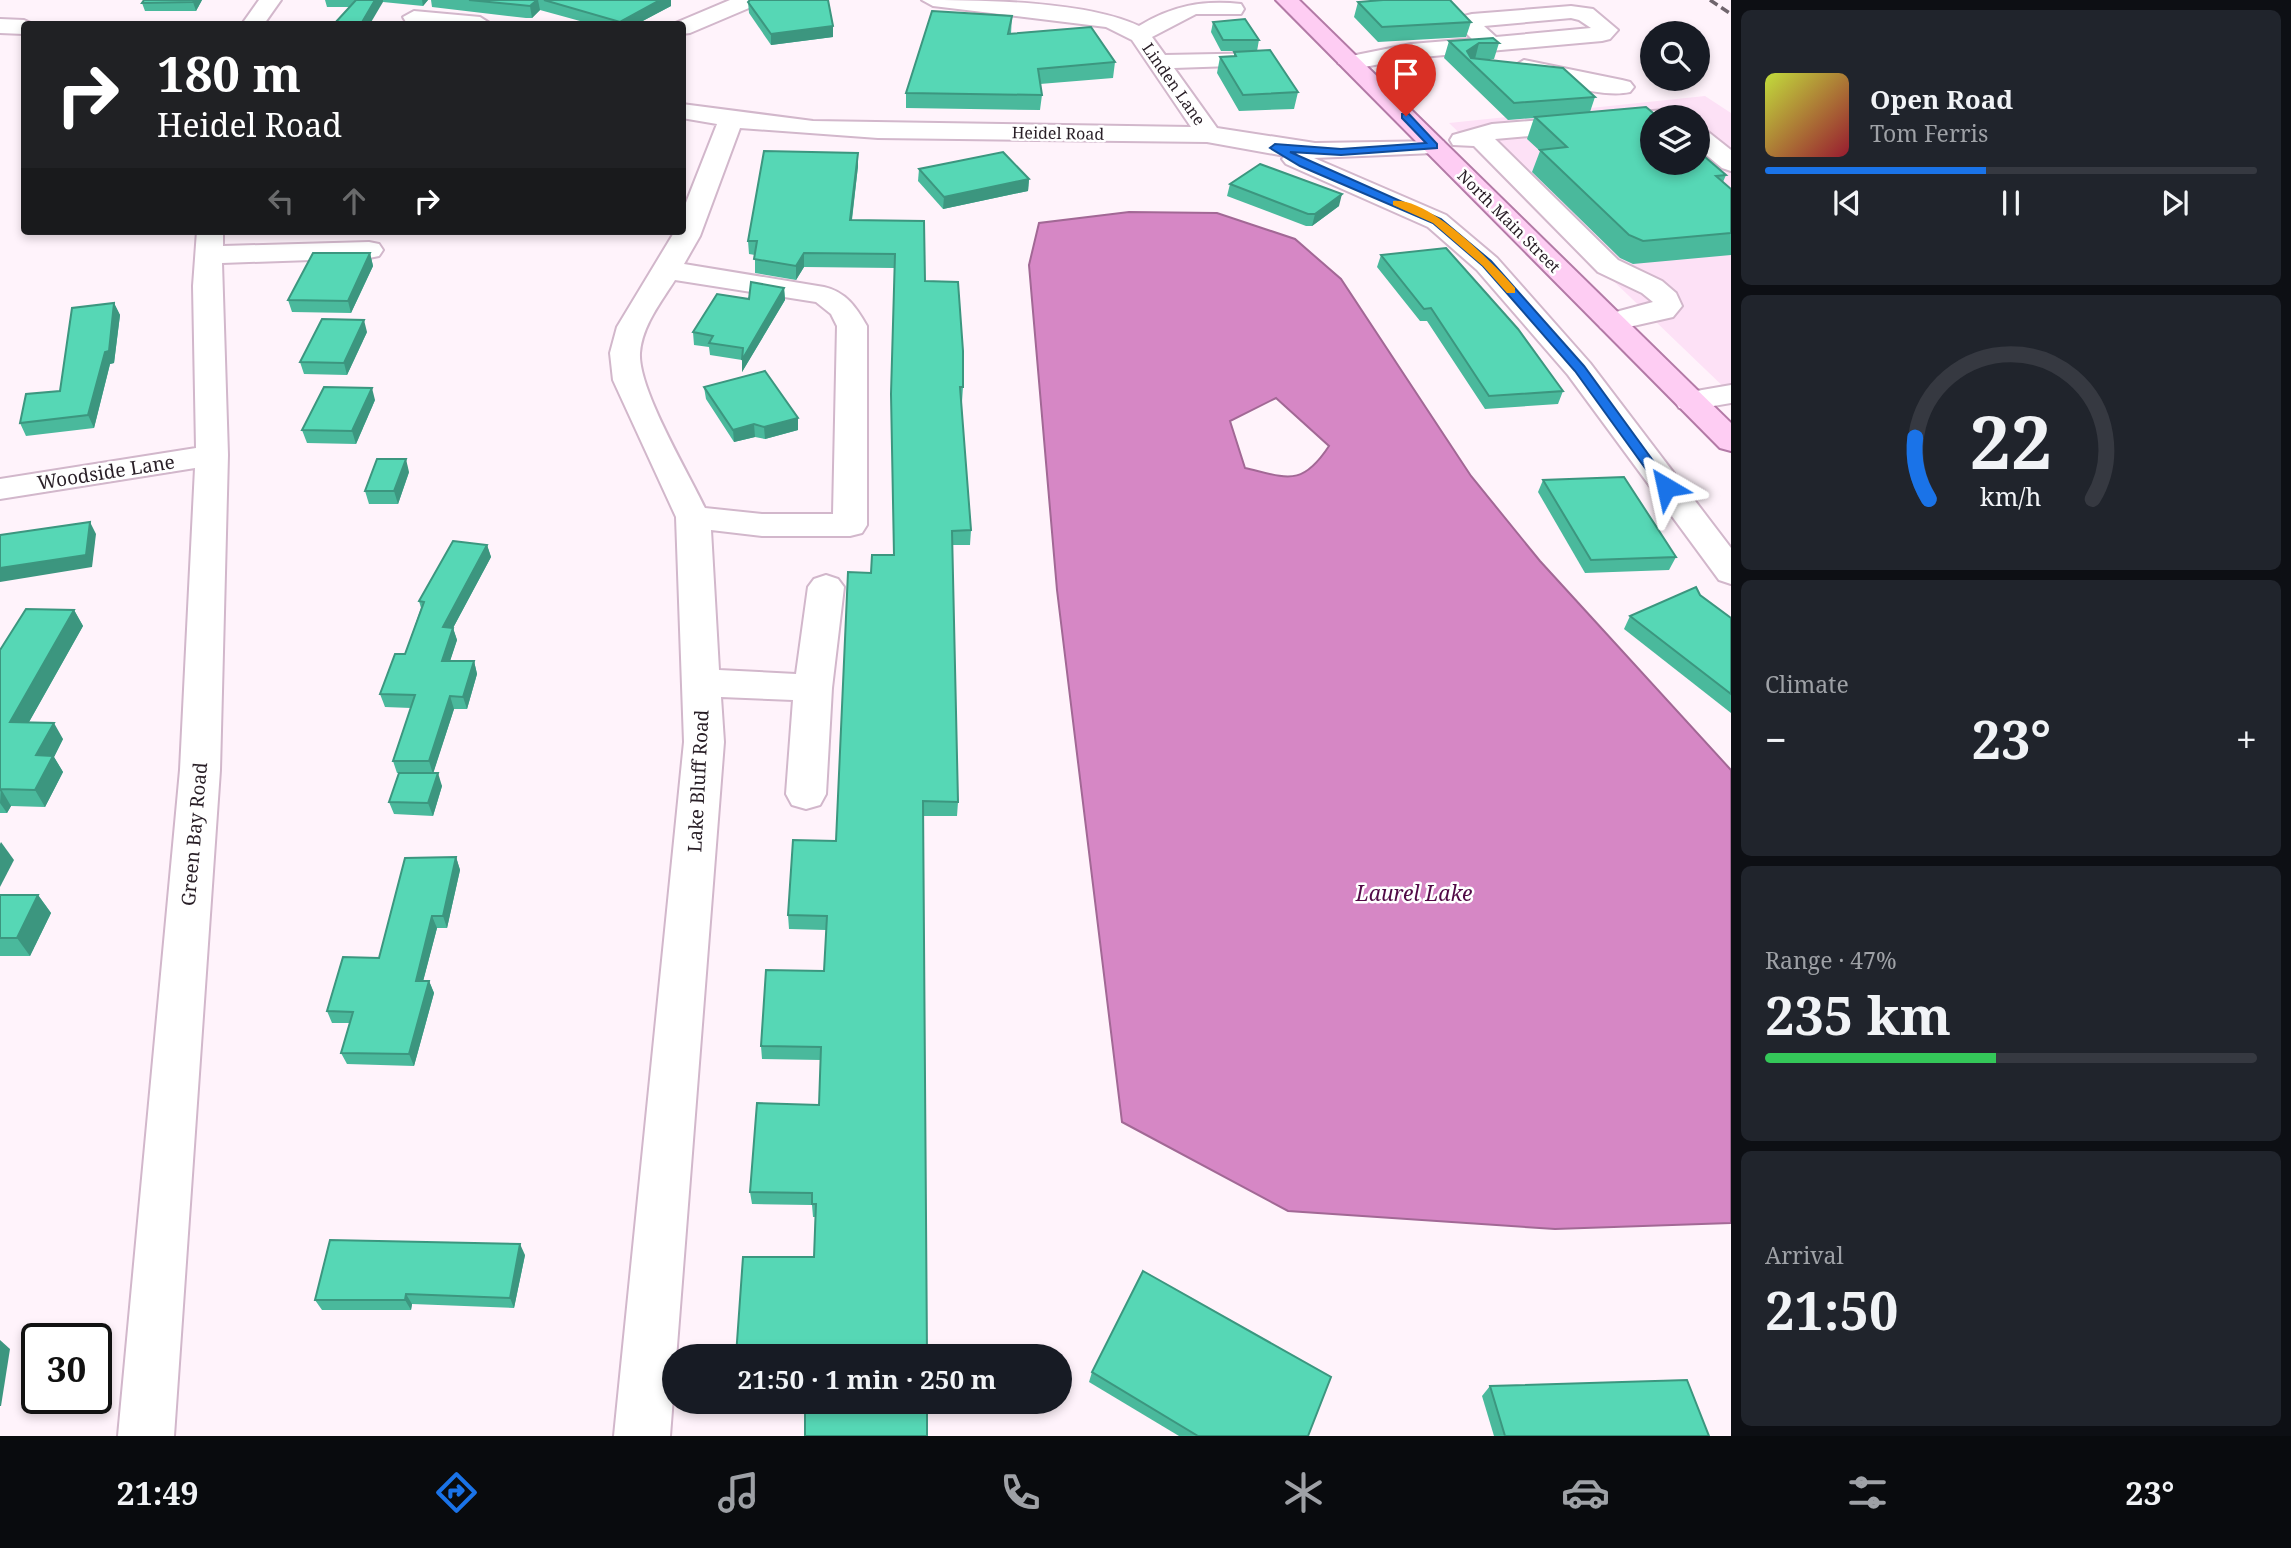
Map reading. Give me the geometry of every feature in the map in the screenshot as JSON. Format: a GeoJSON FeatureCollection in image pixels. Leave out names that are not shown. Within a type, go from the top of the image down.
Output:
{"type":"FeatureCollection","features":[{"type":"Feature","properties":{"kind":"main road","name":"North Main Street"},"geometry":{"type":"LineString","coordinates":[[1287,0],[1731,441]]}},
{"type":"Feature","properties":{"kind":"street"},"geometry":{"type":"LineString","coordinates":[[255,21],[270,0]]}},
{"type":"Feature","properties":{"kind":"street","name":"Linden Lane"},"geometry":{"type":"LineString","coordinates":[[933,0],[1111,21],[1140,36],[1209,135]]}},
{"type":"Feature","properties":{"kind":"street"},"geometry":{"type":"LineString","coordinates":[[686,26],[741,1]]}},
{"type":"Feature","properties":{"kind":"street"},"geometry":{"type":"LineString","coordinates":[[1140,36],[1194,4],[1221,5],[1233,9]]}},
{"type":"Feature","properties":{"kind":"street"},"geometry":{"type":"LineString","coordinates":[[1357,71],[1411,51],[1491,44],[1602,34],[1607,30],[1586,14],[1571,12],[1472,21],[1470,26],[1491,44]]}},
{"type":"Feature","properties":{"kind":"street"},"geometry":{"type":"LineString","coordinates":[[415,14],[461,21]]}},
{"type":"Feature","properties":{"kind":"street"},"geometry":{"type":"LineString","coordinates":[[0,26],[21,27]]}},
{"type":"Feature","properties":{"kind":"street"},"geometry":{"type":"LineString","coordinates":[[1159,62],[1261,58]]}},
{"type":"Feature","properties":{"kind":"street"},"geometry":{"type":"LineString","coordinates":[[1434,72],[1502,65],[1520,66],[1595,84],[1622,87]]}},
{"type":"Feature","properties":{"kind":"street"},"geometry":{"type":"LineString","coordinates":[[1357,71],[1406,74]]}},
{"type":"Feature","properties":{"kind":"street","name":"Heidel Road"},"geometry":{"type":"LineString","coordinates":[[686,112],[730,121],[885,130],[1209,135],[1275,148],[1341,152],[1433,145],[1479,137],[1492,131],[1579,121],[1640,118]]}},
{"type":"Feature","properties":{"kind":"street","name":"Lake Bluff Road"},"geometry":{"type":"LineString","coordinates":[[642,1436],[704,742],[693,517],[628,380],[625,353],[632,327],[687,236],[730,121]]}},
{"type":"Feature","properties":{"kind":"street"},"geometry":{"type":"LineString","coordinates":[[1479,137],[1608,265],[1652,287],[1666,299],[1668,306],[1649,317],[1611,323]]}},
{"type":"Feature","properties":{"kind":"street"},"geometry":{"type":"LineString","coordinates":[[1710,146],[1731,163]]}},
{"type":"Feature","properties":{"kind":"street"},"geometry":{"type":"LineString","coordinates":[[1275,148],[1303,164],[1437,221],[1487,264],[1579,369],[1731,572]]}},
{"type":"Feature","properties":{"kind":"street"},"geometry":{"type":"LineString","coordinates":[[1468,180],[1516,174]]}},
{"type":"Feature","properties":{"kind":"street"},"geometry":{"type":"LineString","coordinates":[[210,243],[369,250]]}},
{"type":"Feature","properties":{"kind":"street","name":"Green Bay Road"},"geometry":{"type":"LineString","coordinates":[[146,1436],[200,770],[212,455],[210,243]]}},
{"type":"Feature","properties":{"kind":"street"},"geometry":{"type":"LineString","coordinates":[[666,270],[824,295],[843,309],[852,326],[850,525],[762,525],[693,517]]}},
{"type":"Feature","properties":{"kind":"street"},"geometry":{"type":"LineString","coordinates":[[1568,280],[1620,273]]}},
{"type":"Feature","properties":{"kind":"street"},"geometry":{"type":"LineString","coordinates":[[1690,401],[1731,394]]}},
{"type":"Feature","properties":{"kind":"street","name":"Woodside Lane"},"geometry":{"type":"LineString","coordinates":[[0,489],[212,455]]}},
{"type":"Feature","properties":{"kind":"street"},"geometry":{"type":"LineString","coordinates":[[806,794],[813,688],[826,587]]}},
{"type":"Feature","properties":{"kind":"street"},"geometry":{"type":"LineString","coordinates":[[701,682],[813,688]]}},
{"type":"Feature","properties":{"kind":"shaded area"},"geometry":{"type":"Polygon","coordinates":[[[1705,96],[1731,113],[1731,394],[1449,123],[1705,96]]]}},
{"type":"Feature","properties":{"kind":"water","name":"Laurel Lake"},"geometry":{"type":"Polygon","coordinates":[[[1129,212],[1217,213],[1295,239],[1341,279],[1471,476],[1540,561],[1731,770],[1731,1223],[1555,1229],[1288,1211],[1122,1122],[1057,590],[1029,265],[1039,223],[1129,212]],[[1276,398],[1230,421],[1245,468],[1272,475],[1302,474],[1311,468],[1329,446],[1276,398]]]}},
{"type":"Feature","properties":{"kind":"building"},"geometry":{"type":"Polygon","coordinates":[[[144,0],[195,0],[142,3],[144,0]]]}},
{"type":"Feature","properties":{"kind":"building"},"geometry":{"type":"Polygon","coordinates":[[[356,0],[375,0],[363,21],[337,21],[356,0]]]}},
{"type":"Feature","properties":{"kind":"building"},"geometry":{"type":"Polygon","coordinates":[[[469,0],[537,0],[530,6],[469,0]]]}},
{"type":"Feature","properties":{"kind":"building"},"geometry":{"type":"Polygon","coordinates":[[[544,0],[660,0],[622,21],[544,0]]]}},
{"type":"Feature","properties":{"kind":"building"},"geometry":{"type":"Polygon","coordinates":[[[828,0],[833,26],[771,34],[748,2],[828,0]]]}},
{"type":"Feature","properties":{"kind":"building"},"geometry":{"type":"Polygon","coordinates":[[[1450,0],[1471,22],[1382,27],[1358,2],[1450,0]]]}},
{"type":"Feature","properties":{"kind":"building"},"geometry":{"type":"Polygon","coordinates":[[[932,11],[1012,16],[1008,34],[1091,27],[1115,62],[1038,69],[1042,95],[906,93],[932,11]]]}},
{"type":"Feature","properties":{"kind":"building"},"geometry":{"type":"Polygon","coordinates":[[[1245,19],[1259,40],[1223,40],[1213,22],[1245,19]]]}},
{"type":"Feature","properties":{"kind":"building"},"geometry":{"type":"Polygon","coordinates":[[[1493,38],[1499,43],[1479,43],[1467,51],[1471,58],[1563,68],[1595,97],[1514,103],[1449,41],[1493,38]]]}},
{"type":"Feature","properties":{"kind":"building"},"geometry":{"type":"Polygon","coordinates":[[[1270,50],[1298,92],[1243,95],[1220,57],[1236,56],[1234,52],[1270,50]]]}},
{"type":"Feature","properties":{"kind":"building"},"geometry":{"type":"Polygon","coordinates":[[[1640,108],[1640,175],[1710,175],[1710,161],[1726,175],[1716,176],[1731,189],[1731,233],[1643,241],[1629,235],[1540,150],[1567,147],[1535,117],[1640,108]]]}},
{"type":"Feature","properties":{"kind":"building"},"geometry":{"type":"Polygon","coordinates":[[[764,151],[858,153],[850,220],[924,221],[925,281],[958,282],[963,351],[963,387],[960,387],[971,530],[952,531],[958,802],[923,801],[927,1344],[737,1344],[743,1257],[814,1257],[816,1204],[812,1204],[812,1193],[750,1192],[757,1103],[819,1105],[821,1047],[761,1046],[766,970],[824,971],[827,916],[788,915],[793,840],[836,841],[848,572],[871,573],[872,555],[894,555],[891,394],[895,254],[804,253],[796,266],[754,259],[757,241],[748,241],[764,151]]]}},
{"type":"Feature","properties":{"kind":"building"},"geometry":{"type":"Polygon","coordinates":[[[1003,152],[1029,179],[944,197],[919,169],[1003,152]]]}},
{"type":"Feature","properties":{"kind":"building"},"geometry":{"type":"Polygon","coordinates":[[[1260,164],[1342,194],[1315,214],[1308,214],[1230,184],[1260,164]]]}},
{"type":"Feature","properties":{"kind":"building"},"geometry":{"type":"Polygon","coordinates":[[[1446,248],[1518,329],[1563,391],[1489,396],[1431,308],[1424,309],[1381,255],[1446,248]]]}},
{"type":"Feature","properties":{"kind":"building"},"geometry":{"type":"Polygon","coordinates":[[[313,253],[370,253],[348,301],[288,300],[313,253]]]}},
{"type":"Feature","properties":{"kind":"building"},"geometry":{"type":"Polygon","coordinates":[[[751,282],[784,288],[742,360],[743,348],[709,343],[713,336],[693,332],[717,294],[749,299],[751,282]]]}},
{"type":"Feature","properties":{"kind":"building"},"geometry":{"type":"Polygon","coordinates":[[[114,303],[109,351],[105,352],[88,415],[20,423],[26,394],[60,391],[72,308],[114,303]]]}},
{"type":"Feature","properties":{"kind":"building"},"geometry":{"type":"Polygon","coordinates":[[[322,319],[364,320],[344,363],[300,362],[322,319]]]}},
{"type":"Feature","properties":{"kind":"building"},"geometry":{"type":"Polygon","coordinates":[[[765,371],[798,418],[764,427],[754,424],[733,430],[704,387],[765,371]]]}},
{"type":"Feature","properties":{"kind":"building"},"geometry":{"type":"Polygon","coordinates":[[[324,387],[372,388],[352,431],[302,430],[324,387]]]}},
{"type":"Feature","properties":{"kind":"building"},"geometry":{"type":"Polygon","coordinates":[[[377,459],[406,459],[394,491],[365,491],[377,459]]]}},
{"type":"Feature","properties":{"kind":"building"},"geometry":{"type":"Polygon","coordinates":[[[1624,477],[1676,557],[1591,560],[1543,480],[1624,477]]]}},
{"type":"Feature","properties":{"kind":"building"},"geometry":{"type":"Polygon","coordinates":[[[90,522],[86,555],[0,568],[0,535],[90,522]]]}},
{"type":"Feature","properties":{"kind":"building"},"geometry":{"type":"Polygon","coordinates":[[[453,541],[487,545],[443,627],[453,628],[442,661],[474,661],[463,697],[450,696],[429,761],[393,761],[415,695],[380,694],[395,654],[405,654],[424,602],[419,601],[453,541]]]}},
{"type":"Feature","properties":{"kind":"building"},"geometry":{"type":"Polygon","coordinates":[[[1696,587],[1700,595],[1731,618],[1731,694],[1630,616],[1696,587]]]}},
{"type":"Feature","properties":{"kind":"building"},"geometry":{"type":"Polygon","coordinates":[[[26,609],[74,610],[10,722],[54,723],[36,755],[53,756],[35,790],[0,791],[0,650],[26,609]]]}},
{"type":"Feature","properties":{"kind":"building"},"geometry":{"type":"Polygon","coordinates":[[[399,773],[438,773],[428,803],[389,802],[399,773]]]}},
{"type":"Feature","properties":{"kind":"building"},"geometry":{"type":"Polygon","coordinates":[[[456,857],[443,916],[432,916],[416,981],[429,981],[409,1054],[341,1053],[353,1012],[327,1011],[343,957],[379,958],[405,858],[456,857]]]}},
{"type":"Feature","properties":{"kind":"building"},"geometry":{"type":"Polygon","coordinates":[[[0,895],[38,895],[17,938],[0,938],[0,895]]]}},
{"type":"Feature","properties":{"kind":"building"},"geometry":{"type":"Polygon","coordinates":[[[330,1240],[520,1244],[510,1298],[406,1294],[405,1300],[315,1300],[330,1240]]]}},
{"type":"Feature","properties":{"kind":"building"},"geometry":{"type":"Polygon","coordinates":[[[1143,1271],[1331,1377],[1308,1436],[1198,1436],[1092,1372],[1143,1271]]]}},
{"type":"Feature","properties":{"kind":"building"},"geometry":{"type":"Polygon","coordinates":[[[1687,1380],[1709,1436],[1505,1436],[1490,1386],[1687,1380]]]}},
{"type":"Feature","properties":{"kind":"building"},"geometry":{"type":"Polygon","coordinates":[[[805,1414],[927,1414],[927,1436],[805,1436],[805,1414]]]}},
{"type":"Feature","properties":{"kind":"railway"},"geometry":{"type":"LineString","coordinates":[[1710,0],[1731,14]]}},
{"type":"Feature","properties":{"kind":"slow traffic"},"geometry":{"type":"LineString","coordinates":[[1397,203],[1437,221],[1487,264],[1511,291]]}},
{"type":"Feature","properties":{"kind":"route"},"geometry":{"type":"LineString","coordinates":[[1406,116],[1434,146],[1341,152],[1275,148],[1303,164],[1437,221],[1487,264],[1579,369],[1666,487]]}}]}
